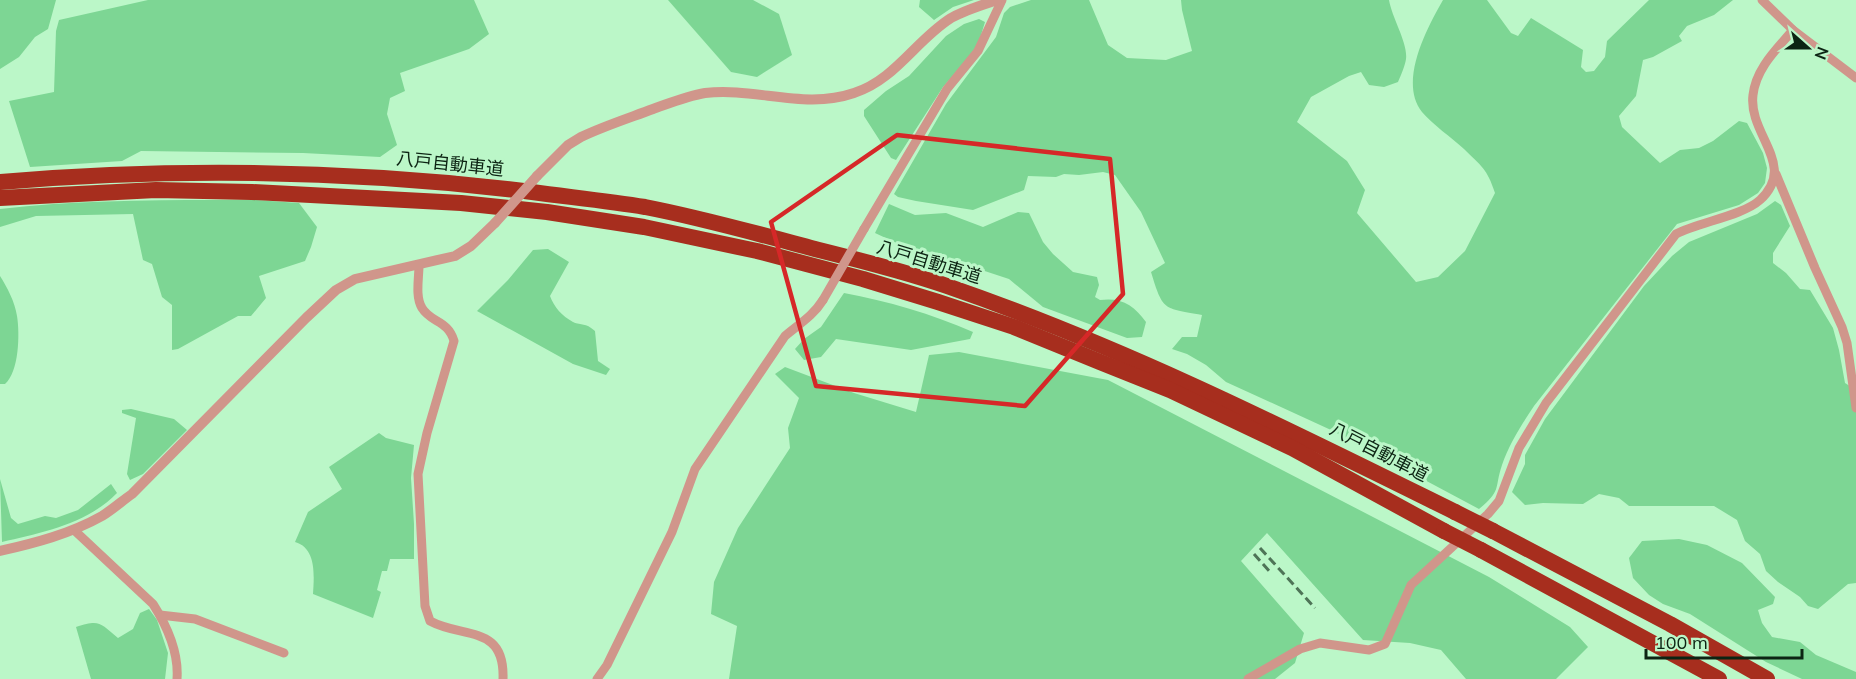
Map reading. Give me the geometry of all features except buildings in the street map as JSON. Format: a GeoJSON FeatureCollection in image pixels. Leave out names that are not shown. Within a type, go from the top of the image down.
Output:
{"type":"FeatureCollection","features":[{"type":"Feature","properties":{"kind":"highway","name":"八戸自動車道"},"geometry":{"type":"LineString","coordinates":[[0,182],[63,177],[224,171],[354,175],[462,183],[657,210],[761,234],[868,263],[945,285],[1019,312],[1176,376],[1289,429],[1493,531],[1670,624],[1767,679]]}},
{"type":"Feature","properties":{"kind":"highway","name":"八戸自動車道"},"geometry":{"type":"LineString","coordinates":[[0,198],[156,190],[252,192],[462,203],[547,212],[644,227],[757,251],[863,279],[1014,327],[1170,390],[1292,448],[1719,679]]}},
{"type":"Feature","properties":{"kind":"street"},"geometry":{"type":"LineString","coordinates":[[0,551],[74,530],[103,516],[132,494],[336,290],[355,279],[455,256],[471,246],[568,145],[581,137],[630,117],[697,95],[736,93],[828,99],[853,94],[886,76],[951,18],[999,0]]}},
{"type":"Feature","properties":{"kind":"street"},"geometry":{"type":"LineString","coordinates":[[598,678],[607,665],[672,532],[695,470],[785,336],[816,311],[947,89],[978,51],[999,0]]}},
{"type":"Feature","properties":{"kind":"street"},"geometry":{"type":"LineString","coordinates":[[1762,0],[1793,30],[1856,78]]}},
{"type":"Feature","properties":{"kind":"street"},"geometry":{"type":"LineString","coordinates":[[1793,30],[1760,72],[1753,95],[1755,122],[1774,161],[1776,174],[1842,327],[1847,343],[1856,408]]}},
{"type":"Feature","properties":{"kind":"street"},"geometry":{"type":"LineString","coordinates":[[1248,679],[1300,649],[1320,644],[1369,650],[1385,644],[1411,585],[1488,514],[1499,501],[1519,448],[1546,403],[1676,234],[1689,227],[1750,207],[1760,200],[1770,188],[1776,174]]}},
{"type":"Feature","properties":{"kind":"street"},"geometry":{"type":"LineString","coordinates":[[419,265],[421,307],[429,316],[452,332],[454,341],[421,454],[418,474],[425,606],[430,621],[442,628],[476,633],[487,638],[495,647],[502,662],[503,679]]}},
{"type":"Feature","properties":{"kind":"street"},"geometry":{"type":"LineString","coordinates":[[74,530],[153,604],[176,653],[177,679]]}},
{"type":"Feature","properties":{"kind":"street"},"geometry":{"type":"LineString","coordinates":[[160,615],[195,619],[284,653]]}},
{"type":"Feature","properties":{"kind":"highlighted area"},"geometry":{"type":"Polygon","coordinates":[[[897,135],[1110,159],[1123,294],[1025,406],[816,386],[771,222],[897,135]]]}},
{"type":"Feature","properties":{"kind":"green space"},"geometry":{"type":"Polygon","coordinates":[[[0,0],[56,0],[48,29],[35,37],[19,57],[0,69],[0,0]]]}},
{"type":"Feature","properties":{"kind":"green space"},"geometry":{"type":"Polygon","coordinates":[[[148,0],[474,0],[489,34],[469,49],[400,73],[405,91],[390,98],[387,114],[397,145],[380,157],[303,153],[141,151],[122,161],[30,167],[9,101],[54,92],[56,31],[59,20],[148,0]]]}},
{"type":"Feature","properties":{"kind":"green space"},"geometry":{"type":"Polygon","coordinates":[[[668,0],[753,0],[779,14],[792,55],[757,77],[731,72],[668,0]]]}},
{"type":"Feature","properties":{"kind":"green space"},"geometry":{"type":"Polygon","coordinates":[[[920,0],[974,0],[953,7],[934,20],[919,7],[920,0]]]}},
{"type":"Feature","properties":{"kind":"green space"},"geometry":{"type":"Polygon","coordinates":[[[1031,0],[1089,0],[1108,45],[1127,58],[1166,60],[1192,51],[1181,0],[1389,0],[1406,53],[1405,65],[1398,82],[1384,87],[1369,85],[1361,72],[1349,76],[1311,97],[1297,122],[1347,161],[1365,190],[1357,213],[1416,282],[1438,277],[1465,251],[1495,193],[1483,168],[1426,117],[1415,100],[1414,71],[1418,55],[1443,0],[1487,0],[1511,33],[1518,36],[1531,18],[1583,50],[1581,67],[1586,72],[1594,71],[1605,57],[1607,41],[1649,0],[1733,0],[1714,15],[1687,26],[1679,36],[1682,41],[1643,60],[1636,96],[1619,116],[1622,127],[1660,163],[1680,150],[1699,148],[1713,141],[1739,121],[1747,123],[1763,153],[1767,168],[1765,183],[1758,193],[1739,205],[1677,224],[1534,406],[1508,449],[1494,493],[1479,509],[1331,430],[1226,382],[1206,365],[1187,354],[1172,349],[1182,337],[1197,337],[1202,315],[1172,309],[1162,301],[1151,272],[1165,263],[1141,212],[1115,175],[1103,172],[1064,174],[1056,177],[1028,176],[1024,190],[973,210],[916,201],[894,194],[946,104],[996,37],[1004,13],[1010,7],[1031,0]]]}},
{"type":"Feature","properties":{"kind":"green space"},"geometry":{"type":"Polygon","coordinates":[[[979,19],[985,22],[977,48],[943,87],[896,160],[891,158],[864,116],[864,110],[886,91],[909,76],[946,36],[964,24],[979,19]]]}},
{"type":"Feature","properties":{"kind":"green space"},"geometry":{"type":"Polygon","coordinates":[[[256,200],[299,203],[317,227],[305,261],[259,276],[266,298],[251,316],[238,316],[178,349],[172,350],[172,305],[162,297],[152,264],[143,260],[133,214],[36,216],[0,227],[0,209],[96,202],[256,200]]]}},
{"type":"Feature","properties":{"kind":"green space"},"geometry":{"type":"Polygon","coordinates":[[[1775,201],[1781,205],[1790,226],[1773,253],[1773,263],[1786,273],[1800,289],[1810,290],[1833,328],[1845,383],[1856,390],[1856,583],[1848,584],[1818,609],[1808,606],[1766,571],[1760,554],[1745,541],[1737,520],[1714,506],[1629,506],[1619,498],[1599,494],[1583,504],[1525,505],[1512,492],[1525,464],[1525,455],[1545,419],[1644,286],[1672,256],[1689,242],[1757,214],[1775,201]]]}},
{"type":"Feature","properties":{"kind":"green space"},"geometry":{"type":"Polygon","coordinates":[[[889,204],[915,215],[946,213],[983,227],[1018,212],[1029,213],[1043,242],[1053,254],[1073,272],[1097,277],[1099,285],[1095,297],[1100,300],[1121,301],[1141,316],[1146,322],[1142,337],[1127,338],[1043,307],[1009,279],[930,253],[918,253],[875,233],[889,204]]]}},
{"type":"Feature","properties":{"kind":"green space"},"geometry":{"type":"Polygon","coordinates":[[[548,249],[569,262],[550,296],[559,311],[569,320],[589,326],[595,331],[598,361],[610,369],[606,375],[573,364],[477,311],[508,280],[533,250],[548,249]]]}},
{"type":"Feature","properties":{"kind":"green space"},"geometry":{"type":"Polygon","coordinates":[[[0,276],[14,305],[18,333],[16,362],[5,384],[0,384],[0,276]]]}},
{"type":"Feature","properties":{"kind":"green space"},"geometry":{"type":"Polygon","coordinates":[[[844,293],[909,309],[973,332],[970,339],[911,350],[836,339],[821,357],[804,360],[795,349],[804,339],[821,327],[844,293]]]}},
{"type":"Feature","properties":{"kind":"green space"},"geometry":{"type":"Polygon","coordinates":[[[959,352],[1108,380],[1489,577],[1570,627],[1588,647],[1556,679],[1466,679],[1441,650],[1410,643],[1363,640],[1267,533],[1241,561],[1304,633],[1295,663],[1275,679],[729,679],[737,626],[711,614],[714,582],[738,528],[790,448],[788,428],[799,398],[775,374],[785,367],[854,393],[916,412],[929,355],[959,352]]]}},
{"type":"Feature","properties":{"kind":"green space"},"geometry":{"type":"Polygon","coordinates":[[[131,409],[174,419],[187,430],[143,474],[130,480],[127,474],[136,418],[122,413],[122,410],[131,409]]]}},
{"type":"Feature","properties":{"kind":"green space"},"geometry":{"type":"Polygon","coordinates":[[[379,433],[386,438],[414,445],[411,478],[414,559],[390,559],[387,571],[382,571],[377,590],[381,592],[373,618],[313,594],[314,572],[311,557],[302,545],[295,542],[308,512],[342,489],[329,467],[379,433]]]}},
{"type":"Feature","properties":{"kind":"green space"},"geometry":{"type":"Polygon","coordinates":[[[0,479],[11,518],[18,524],[45,516],[56,518],[78,510],[111,484],[117,493],[105,504],[78,520],[48,531],[2,542],[0,479]]]}},
{"type":"Feature","properties":{"kind":"green space"},"geometry":{"type":"Polygon","coordinates":[[[1679,539],[1707,545],[1742,563],[1775,597],[1773,604],[1758,610],[1762,623],[1772,637],[1800,642],[1816,655],[1856,672],[1856,679],[1802,679],[1766,662],[1690,614],[1663,604],[1649,595],[1633,578],[1629,558],[1642,541],[1679,539]]]}},
{"type":"Feature","properties":{"kind":"green space"},"geometry":{"type":"Polygon","coordinates":[[[149,609],[157,620],[168,653],[165,679],[91,679],[76,627],[90,623],[99,624],[118,638],[133,629],[140,613],[149,609]]]}},
{"type":"Feature","properties":{"kind":"railway"},"geometry":{"type":"LineString","coordinates":[[1260,548],[1315,608]]}},
{"type":"Feature","properties":{"kind":"railway"},"geometry":{"type":"LineString","coordinates":[[1254,554],[1270,572]]}}]}
